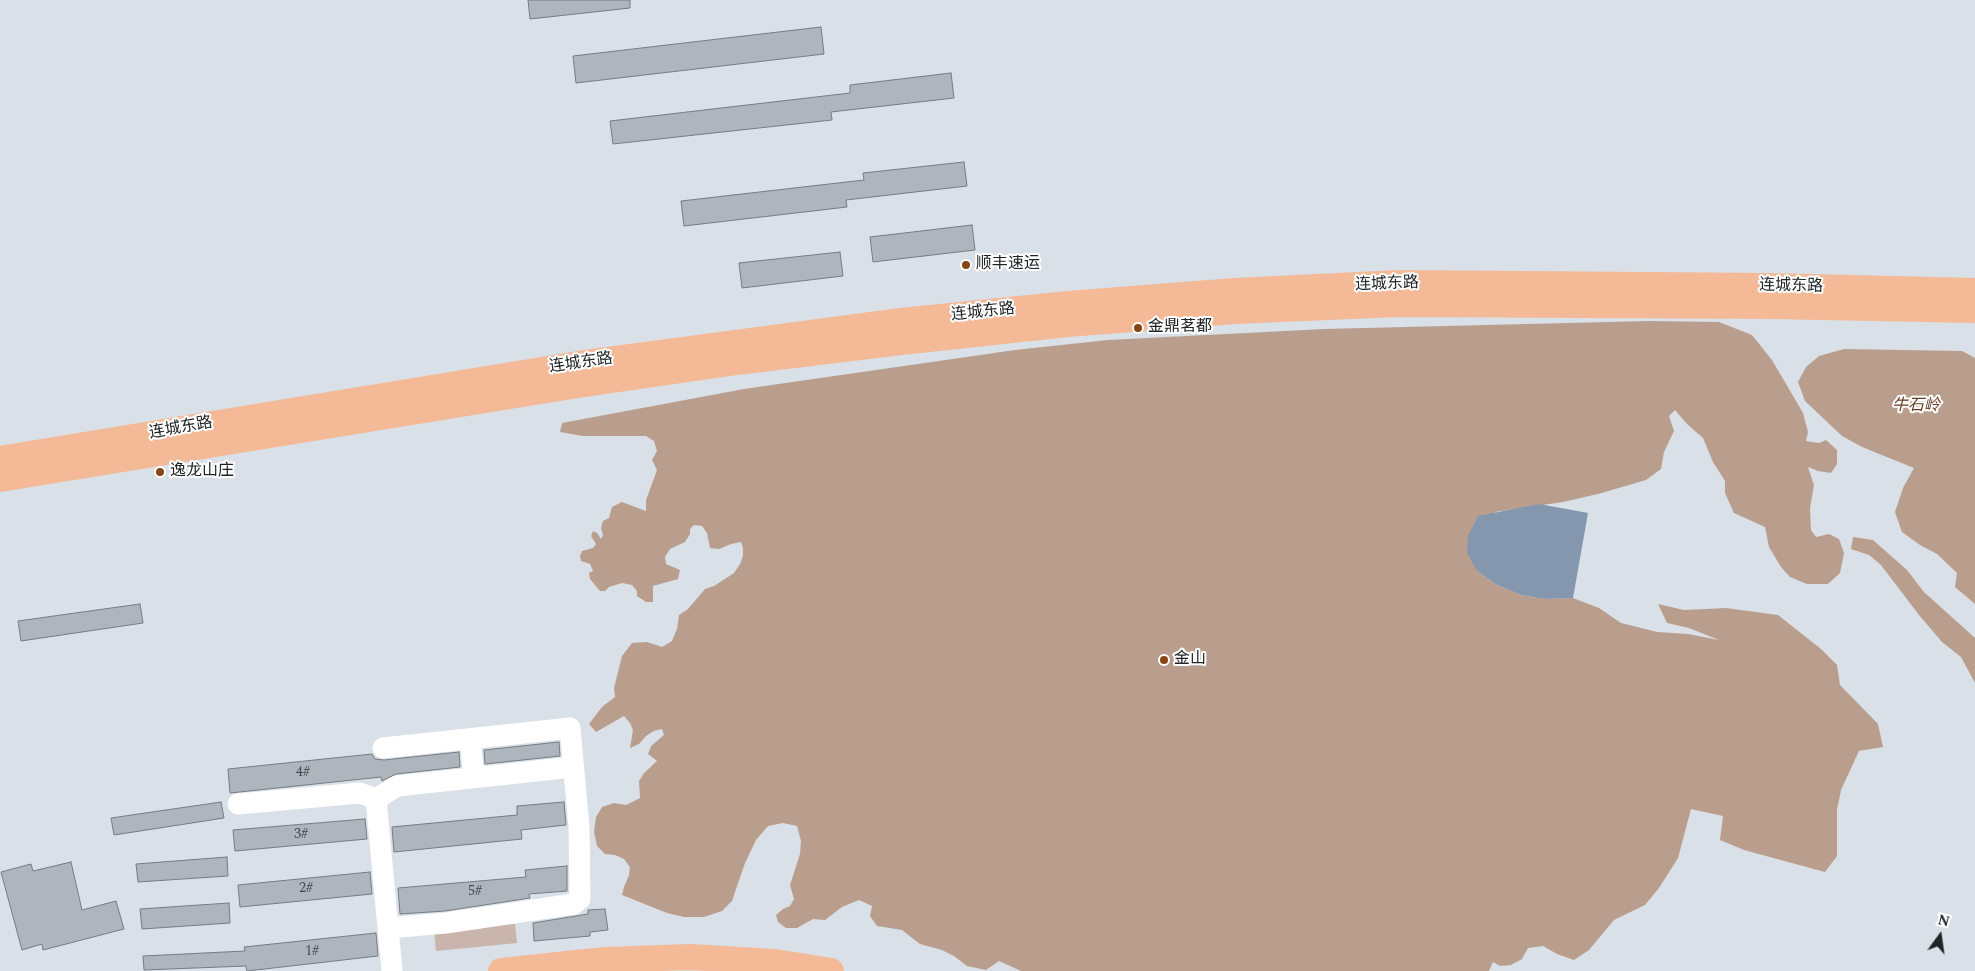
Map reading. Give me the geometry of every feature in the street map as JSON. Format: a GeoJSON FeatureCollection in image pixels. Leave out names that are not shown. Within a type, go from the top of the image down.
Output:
{"type":"FeatureCollection","features":[{"type":"Feature","properties":{"kind":"main road","name":"连城东路"},"geometry":{"type":"LineString","coordinates":[[0,459],[578,364],[901,321],[1068,304],[1236,291],[1399,284],[1780,287],[1975,291]]}},
{"type":"Feature","properties":{"kind":"main road","name":"连城东路"},"geometry":{"type":"LineString","coordinates":[[0,479],[578,385],[863,347],[1068,324],[1236,311],[1399,304],[1771,306],[1975,310]]}},
{"type":"Feature","properties":{"kind":"main road"},"geometry":{"type":"LineString","coordinates":[[501,971],[579,967],[647,957],[766,961],[831,971]]}},
{"type":"Feature","properties":{"kind":"lane"},"geometry":{"type":"LineString","coordinates":[[383,748],[570,728],[579,827],[580,899],[574,904],[446,923],[388,928]]}},
{"type":"Feature","properties":{"kind":"lane"},"geometry":{"type":"LineString","coordinates":[[470,739],[474,778]]}},
{"type":"Feature","properties":{"kind":"lane"},"geometry":{"type":"LineString","coordinates":[[376,799],[397,786],[573,767]]}},
{"type":"Feature","properties":{"kind":"lane"},"geometry":{"type":"LineString","coordinates":[[238,804],[360,792],[376,799]]}},
{"type":"Feature","properties":{"kind":"lane"},"geometry":{"type":"LineString","coordinates":[[376,799],[392,971]]}},
{"type":"Feature","properties":{"kind":"shaded area"},"geometry":{"type":"Polygon","coordinates":[[[515,924],[517,943],[436,951],[434,931],[515,924]]]}},
{"type":"Feature","properties":{"kind":"green space"},"geometry":{"type":"Polygon","coordinates":[[[1648,321],[1719,322],[1752,335],[1772,360],[1803,413],[1808,432],[1806,441],[1819,443],[1826,440],[1837,450],[1837,464],[1831,473],[1808,467],[1814,485],[1810,508],[1811,530],[1816,537],[1829,534],[1839,539],[1844,553],[1840,573],[1828,584],[1807,584],[1790,577],[1781,567],[1769,547],[1765,527],[1734,513],[1725,493],[1725,481],[1713,462],[1703,438],[1675,410],[1669,416],[1674,431],[1664,452],[1661,469],[1646,480],[1598,494],[1563,502],[1495,512],[1477,571],[1497,585],[1521,595],[1544,599],[1573,598],[1599,608],[1621,623],[1657,632],[1688,634],[1719,640],[1689,628],[1667,623],[1658,604],[1684,610],[1726,608],[1778,615],[1821,649],[1837,665],[1840,685],[1878,724],[1883,747],[1859,751],[1841,790],[1837,810],[1837,856],[1825,872],[1744,850],[1720,840],[1723,816],[1691,809],[1678,858],[1659,888],[1645,905],[1614,920],[1589,950],[1574,960],[1557,954],[1543,946],[1528,948],[1522,959],[1511,965],[1500,966],[1493,962],[1489,971],[1021,971],[999,961],[986,970],[967,966],[942,950],[920,944],[902,930],[877,926],[870,916],[872,906],[859,900],[842,907],[825,920],[813,919],[797,928],[786,928],[778,922],[776,915],[790,906],[794,899],[790,885],[800,854],[801,841],[797,826],[783,823],[768,826],[756,840],[745,863],[732,901],[722,911],[704,917],[684,917],[667,913],[622,895],[630,867],[624,859],[615,855],[605,854],[597,846],[594,832],[596,817],[602,807],[614,803],[626,805],[640,798],[639,781],[644,773],[657,761],[648,754],[651,746],[664,735],[662,729],[654,731],[639,744],[630,748],[633,730],[624,716],[596,732],[589,724],[602,707],[615,697],[614,688],[622,656],[632,643],[647,642],[662,647],[672,641],[677,629],[679,615],[688,609],[705,589],[714,586],[734,573],[743,556],[743,548],[741,542],[719,549],[710,548],[707,533],[702,526],[694,525],[690,529],[690,534],[685,542],[670,549],[665,557],[666,564],[680,570],[678,579],[653,586],[653,602],[646,602],[637,596],[637,591],[632,585],[622,583],[609,587],[605,591],[600,591],[590,579],[589,573],[593,571],[590,564],[581,561],[582,551],[593,548],[596,544],[591,536],[593,531],[601,539],[603,535],[601,528],[603,521],[609,518],[612,507],[622,502],[646,511],[646,500],[657,470],[652,460],[657,451],[654,441],[646,436],[583,436],[560,432],[562,423],[744,389],[1015,350],[1108,340],[1324,329],[1648,321]]]}},
{"type":"Feature","properties":{"kind":"green space","name":"牛石岭"},"geometry":{"type":"Polygon","coordinates":[[[1844,349],[1962,351],[1975,358],[1975,604],[1955,587],[1957,573],[1937,554],[1902,532],[1895,512],[1903,488],[1914,468],[1862,447],[1842,436],[1805,401],[1798,382],[1806,367],[1819,356],[1844,349]]]}},
{"type":"Feature","properties":{"kind":"green space"},"geometry":{"type":"Polygon","coordinates":[[[1853,537],[1873,540],[1907,570],[1924,592],[1975,638],[1975,683],[1961,657],[1942,642],[1881,565],[1869,555],[1851,549],[1853,537]]]}},
{"type":"Feature","properties":{"kind":"water"},"geometry":{"type":"Polygon","coordinates":[[[1539,504],[1588,513],[1573,598],[1544,599],[1521,595],[1497,585],[1477,571],[1467,553],[1468,536],[1478,516],[1539,504]]]}},
{"type":"Feature","properties":{"kind":"building"},"geometry":{"type":"Polygon","coordinates":[[[528,0],[630,0],[630,8],[530,19],[528,0]]]}},
{"type":"Feature","properties":{"kind":"building"},"geometry":{"type":"Polygon","coordinates":[[[821,27],[824,54],[576,83],[573,56],[821,27]]]}},
{"type":"Feature","properties":{"kind":"building"},"geometry":{"type":"Polygon","coordinates":[[[951,73],[954,98],[831,112],[832,120],[613,144],[610,121],[850,93],[850,85],[951,73]]]}},
{"type":"Feature","properties":{"kind":"building"},"geometry":{"type":"Polygon","coordinates":[[[964,162],[967,186],[846,200],[847,207],[684,226],[681,201],[864,180],[863,173],[964,162]]]}},
{"type":"Feature","properties":{"kind":"building"},"geometry":{"type":"Polygon","coordinates":[[[972,225],[975,250],[873,262],[870,237],[972,225]]]}},
{"type":"Feature","properties":{"kind":"building"},"geometry":{"type":"Polygon","coordinates":[[[840,252],[843,276],[742,288],[739,263],[840,252]]]}},
{"type":"Feature","properties":{"kind":"building"},"geometry":{"type":"Polygon","coordinates":[[[140,604],[143,623],[21,641],[18,621],[140,604]]]}},
{"type":"Feature","properties":{"kind":"building"},"geometry":{"type":"Polygon","coordinates":[[[559,742],[560,756],[485,764],[484,750],[559,742]]]}},
{"type":"Feature","properties":{"kind":"building"},"geometry":{"type":"Polygon","coordinates":[[[459,752],[460,767],[396,774],[382,781],[381,777],[230,793],[228,769],[372,754],[375,759],[384,760],[459,752]]]}},
{"type":"Feature","properties":{"kind":"building"},"geometry":{"type":"Polygon","coordinates":[[[221,802],[224,818],[114,835],[111,818],[221,802]]]}},
{"type":"Feature","properties":{"kind":"building"},"geometry":{"type":"Polygon","coordinates":[[[564,802],[566,825],[521,830],[522,839],[394,852],[392,827],[517,815],[517,806],[564,802]]]}},
{"type":"Feature","properties":{"kind":"building"},"geometry":{"type":"Polygon","coordinates":[[[365,819],[367,839],[235,851],[233,830],[365,819]]]}},
{"type":"Feature","properties":{"kind":"building"},"geometry":{"type":"Polygon","coordinates":[[[227,857],[228,876],[138,882],[136,864],[227,857]]]}},
{"type":"Feature","properties":{"kind":"building"},"geometry":{"type":"Polygon","coordinates":[[[71,862],[82,910],[116,901],[124,929],[43,950],[42,944],[22,950],[1,872],[31,864],[33,871],[71,862]]]}},
{"type":"Feature","properties":{"kind":"building"},"geometry":{"type":"Polygon","coordinates":[[[567,866],[567,891],[529,894],[530,898],[445,911],[400,914],[398,888],[526,877],[525,870],[567,866]]]}},
{"type":"Feature","properties":{"kind":"building"},"geometry":{"type":"Polygon","coordinates":[[[370,872],[372,894],[240,907],[238,885],[370,872]]]}},
{"type":"Feature","properties":{"kind":"building"},"geometry":{"type":"Polygon","coordinates":[[[229,903],[230,923],[142,929],[140,909],[229,903]]]}},
{"type":"Feature","properties":{"kind":"building"},"geometry":{"type":"Polygon","coordinates":[[[605,909],[608,930],[590,932],[590,936],[534,941],[533,923],[588,914],[588,910],[605,909]]]}},
{"type":"Feature","properties":{"kind":"building"},"geometry":{"type":"Polygon","coordinates":[[[376,933],[378,956],[247,971],[246,966],[144,970],[143,956],[245,951],[244,947],[376,933]]]}},
{"type":"Feature","properties":{"kind":"place","name":"顺丰速运"},"geometry":{"type":"Point","coordinates":[966,265]}},
{"type":"Feature","properties":{"kind":"place","name":"金鼎茗都"},"geometry":{"type":"Point","coordinates":[1138,328]}},
{"type":"Feature","properties":{"kind":"place","name":"逸龙山庄"},"geometry":{"type":"Point","coordinates":[160,472]}},
{"type":"Feature","properties":{"kind":"place","name":"金山"},"geometry":{"type":"Point","coordinates":[1164,660]}}]}
